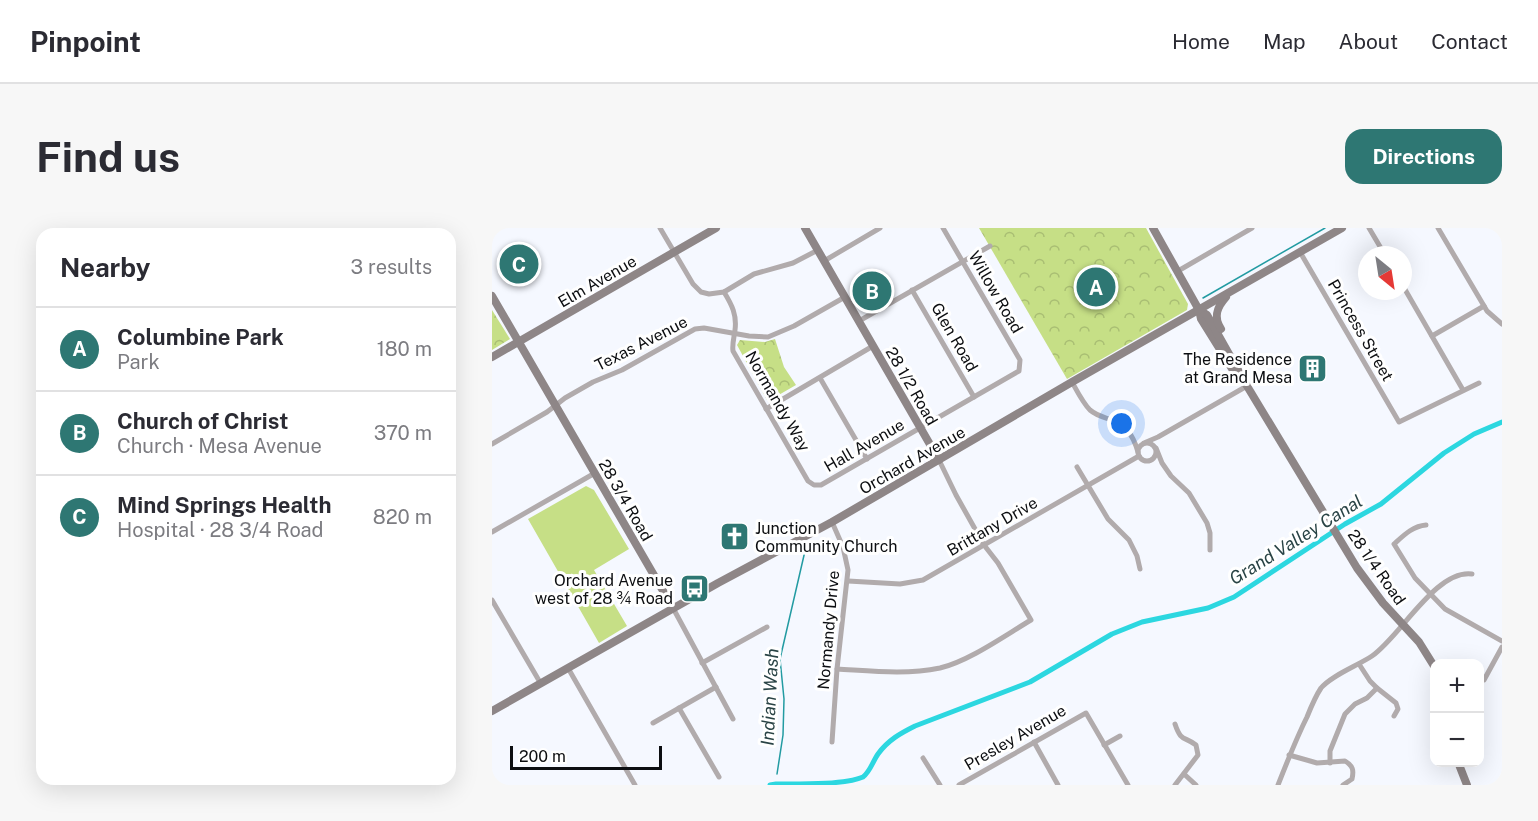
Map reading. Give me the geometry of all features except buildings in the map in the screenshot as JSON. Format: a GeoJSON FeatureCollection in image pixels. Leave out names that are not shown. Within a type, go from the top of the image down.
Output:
{"type":"FeatureCollection","features":[{"type":"Feature","properties":{"kind":"main road","name":"Elm Avenue"},"geometry":{"type":"LineString","coordinates":[[492,357],[716,228]]}},
{"type":"Feature","properties":{"kind":"main road","name":"28 1/2 Road"},"geometry":{"type":"LineString","coordinates":[[805,228],[939,460]]}},
{"type":"Feature","properties":{"kind":"main road","name":"28 1/4 Road"},"geometry":{"type":"LineString","coordinates":[[1153,228],[1199,310],[1201,319],[1236,374],[1247,386]]}},
{"type":"Feature","properties":{"kind":"main road","name":"Orchard Avenue"},"geometry":{"type":"LineString","coordinates":[[492,711],[758,560],[832,522],[1342,228]]}},
{"type":"Feature","properties":{"kind":"main road"},"geometry":{"type":"LineString","coordinates":[[1234,290],[1219,305],[1216,318],[1217,324],[1233,350],[1238,369]]}},
{"type":"Feature","properties":{"kind":"main road","name":"28 3/4 Road"},"geometry":{"type":"LineString","coordinates":[[492,296],[673,608]]}},
{"type":"Feature","properties":{"kind":"main road","name":"28 1/4 Road"},"geometry":{"type":"LineString","coordinates":[[1199,310],[1207,315],[1247,386],[1372,590],[1424,649],[1430,659]]}},
{"type":"Feature","properties":{"kind":"main road"},"geometry":{"type":"LineString","coordinates":[[1460,767],[1467,785]]}},
{"type":"Feature","properties":{"kind":"street"},"geometry":{"type":"LineString","coordinates":[[660,228],[697,289],[709,294],[724,292],[754,274],[793,263],[818,250]]}},
{"type":"Feature","properties":{"kind":"street"},"geometry":{"type":"LineString","coordinates":[[824,261],[880,228]]}},
{"type":"Feature","properties":{"kind":"street","name":"Willow Road"},"geometry":{"type":"LineString","coordinates":[[943,228],[1020,360],[1019,371]]}},
{"type":"Feature","properties":{"kind":"street"},"geometry":{"type":"LineString","coordinates":[[1178,271],[1252,228]]}},
{"type":"Feature","properties":{"kind":"street"},"geometry":{"type":"LineString","coordinates":[[1369,228],[1380,246]]}},
{"type":"Feature","properties":{"kind":"street"},"geometry":{"type":"LineString","coordinates":[[1438,228],[1484,306],[1502,324]]}},
{"type":"Feature","properties":{"kind":"street"},"geometry":{"type":"LineString","coordinates":[[859,321],[990,246]]}},
{"type":"Feature","properties":{"kind":"street","name":"Princess Street"},"geometry":{"type":"LineString","coordinates":[[1300,252],[1399,422],[1463,390]]}},
{"type":"Feature","properties":{"kind":"street","name":"Glen Road"},"geometry":{"type":"LineString","coordinates":[[912,290],[974,397]]}},
{"type":"Feature","properties":{"kind":"street","name":"Normandy Way"},"geometry":{"type":"LineString","coordinates":[[724,292],[735,315],[733,351],[808,481],[814,485]]}},
{"type":"Feature","properties":{"kind":"street","name":"Texas Avenue"},"geometry":{"type":"LineString","coordinates":[[492,444],[593,382],[622,370],[695,329],[704,328],[768,337],[794,326],[845,297]]}},
{"type":"Feature","properties":{"kind":"street"},"geometry":{"type":"LineString","coordinates":[[1411,300],[1463,390],[1479,383]]}},
{"type":"Feature","properties":{"kind":"street"},"geometry":{"type":"LineString","coordinates":[[1432,336],[1484,306]]}},
{"type":"Feature","properties":{"kind":"street"},"geometry":{"type":"LineString","coordinates":[[766,409],[873,346]]}},
{"type":"Feature","properties":{"kind":"street","name":"Hall Avenue"},"geometry":{"type":"LineString","coordinates":[[814,485],[824,484],[1019,371]]}},
{"type":"Feature","properties":{"kind":"street"},"geometry":{"type":"LineString","coordinates":[[820,378],[867,459]]}},
{"type":"Feature","properties":{"kind":"street"},"geometry":{"type":"LineString","coordinates":[[1072,382],[1090,410],[1097,415],[1117,421],[1127,429],[1134,440],[1138,454],[1144,460],[1150,461],[1155,457],[1156,448]]}},
{"type":"Feature","properties":{"kind":"street"},"geometry":{"type":"LineString","coordinates":[[1138,454],[1140,445],[1247,386]]}},
{"type":"Feature","properties":{"kind":"street"},"geometry":{"type":"LineString","coordinates":[[1144,443],[1152,444],[1156,448],[1172,478],[1187,491],[1207,523],[1210,550]]}},
{"type":"Feature","properties":{"kind":"street","name":"Brittany Drive"},"geometry":{"type":"LineString","coordinates":[[848,581],[900,584],[916,582],[931,576],[1088,486],[1138,454]]}},
{"type":"Feature","properties":{"kind":"street","name":"28 1/2 Road"},"geometry":{"type":"LineString","coordinates":[[837,669],[898,673],[941,668],[977,651],[1031,620],[998,563],[984,546],[939,460]]}},
{"type":"Feature","properties":{"kind":"street"},"geometry":{"type":"LineString","coordinates":[[1077,467],[1108,519],[1129,540],[1137,556],[1140,569]]}},
{"type":"Feature","properties":{"kind":"street"},"geometry":{"type":"LineString","coordinates":[[492,532],[595,473]]}},
{"type":"Feature","properties":{"kind":"street","name":"Normandy Drive"},"geometry":{"type":"LineString","coordinates":[[832,522],[846,554],[848,570],[832,742]]}},
{"type":"Feature","properties":{"kind":"street"},"geometry":{"type":"LineString","coordinates":[[1426,525],[1412,529],[1394,544],[1415,578],[1449,612],[1502,641]]}},
{"type":"Feature","properties":{"kind":"street"},"geometry":{"type":"LineString","coordinates":[[1278,785],[1289,755],[1321,689],[1329,681],[1382,648],[1437,588],[1458,576],[1466,573],[1472,574]]}},
{"type":"Feature","properties":{"kind":"street"},"geometry":{"type":"LineString","coordinates":[[492,600],[541,684]]}},
{"type":"Feature","properties":{"kind":"street","name":"28 3/4 Road"},"geometry":{"type":"LineString","coordinates":[[673,608],[734,719]]}},
{"type":"Feature","properties":{"kind":"street"},"geometry":{"type":"LineString","coordinates":[[702,663],[767,627]]}},
{"type":"Feature","properties":{"kind":"street"},"geometry":{"type":"LineString","coordinates":[[1484,680],[1502,647]]}},
{"type":"Feature","properties":{"kind":"street"},"geometry":{"type":"LineString","coordinates":[[1359,664],[1370,681],[1396,703],[1398,709],[1394,716]]}},
{"type":"Feature","properties":{"kind":"street"},"geometry":{"type":"LineString","coordinates":[[568,668],[635,785]]}},
{"type":"Feature","properties":{"kind":"street"},"geometry":{"type":"LineString","coordinates":[[653,723],[716,687]]}},
{"type":"Feature","properties":{"kind":"street"},"geometry":{"type":"LineString","coordinates":[[1330,763],[1330,751],[1345,714],[1377,688]]}},
{"type":"Feature","properties":{"kind":"street"},"geometry":{"type":"LineString","coordinates":[[679,708],[719,777]]}},
{"type":"Feature","properties":{"kind":"street","name":"Presley Avenue"},"geometry":{"type":"LineString","coordinates":[[958,785],[1086,713],[1104,745]]}},
{"type":"Feature","properties":{"kind":"street"},"geometry":{"type":"LineString","coordinates":[[1175,724],[1182,738],[1192,742],[1198,750],[1198,755],[1175,785]]}},
{"type":"Feature","properties":{"kind":"street"},"geometry":{"type":"LineString","coordinates":[[1120,736],[1104,745],[1128,785]]}},
{"type":"Feature","properties":{"kind":"street"},"geometry":{"type":"LineString","coordinates":[[1034,742],[1058,785]]}},
{"type":"Feature","properties":{"kind":"street"},"geometry":{"type":"LineString","coordinates":[[1289,755],[1317,764],[1345,761],[1352,766],[1354,771],[1352,779],[1343,785]]}},
{"type":"Feature","properties":{"kind":"street"},"geometry":{"type":"LineString","coordinates":[[923,758],[940,785]]}},
{"type":"Feature","properties":{"kind":"street"},"geometry":{"type":"LineString","coordinates":[[1184,774],[1196,785]]}},
{"type":"Feature","properties":{"kind":"green space"},"geometry":{"type":"Polygon","coordinates":[[[979,228],[1146,228],[1188,304],[1187,310],[1067,379],[979,228]]]}},
{"type":"Feature","properties":{"kind":"green space"},"geometry":{"type":"Polygon","coordinates":[[[492,310],[510,339],[492,350],[492,310]]]}},
{"type":"Feature","properties":{"kind":"green space"},"geometry":{"type":"Polygon","coordinates":[[[775,339],[784,367],[796,385],[767,400],[737,345],[740,340],[765,342],[775,339]]]}},
{"type":"Feature","properties":{"kind":"green space"},"geometry":{"type":"Polygon","coordinates":[[[586,486],[594,490],[629,549],[594,570],[627,626],[599,643],[528,519],[586,486]]]}},
{"type":"Feature","properties":{"kind":"waterway","name":"Indian Wash"},"geometry":{"type":"LineString","coordinates":[[1203,298],[1325,228]]}},
{"type":"Feature","properties":{"kind":"waterway","name":"Grand Valley Canal"},"geometry":{"type":"LineString","coordinates":[[770,785],[833,783],[863,777],[886,745],[915,726],[1030,682],[1112,634],[1142,622],[1208,608],[1234,597],[1345,524],[1381,504],[1444,453],[1474,434],[1502,422]]}},
{"type":"Feature","properties":{"kind":"waterway","name":"Indian Wash"},"geometry":{"type":"LineString","coordinates":[[777,774],[783,735],[784,699],[780,659],[805,551]]}},
{"type":"Feature","properties":{"kind":"place","name":"Mind Springs Health"},"geometry":{"type":"Point","coordinates":[519,264]}},
{"type":"Feature","properties":{"kind":"place","name":"Columbine Park"},"geometry":{"type":"Point","coordinates":[1096,287]}},
{"type":"Feature","properties":{"kind":"place","name":"Church of Christ"},"geometry":{"type":"Point","coordinates":[872,291]}},
{"type":"Feature","properties":{"kind":"place","name":"The Residence at Grand Mesa"},"geometry":{"type":"Point","coordinates":[1313,368]}},
{"type":"Feature","properties":{"kind":"place","name":"Junction Community Church"},"geometry":{"type":"Point","coordinates":[734,537]}},
{"type":"Feature","properties":{"kind":"place","name":"Orchard Avenue west of 28 ¾ Road"},"geometry":{"type":"Point","coordinates":[694,589]}}]}
